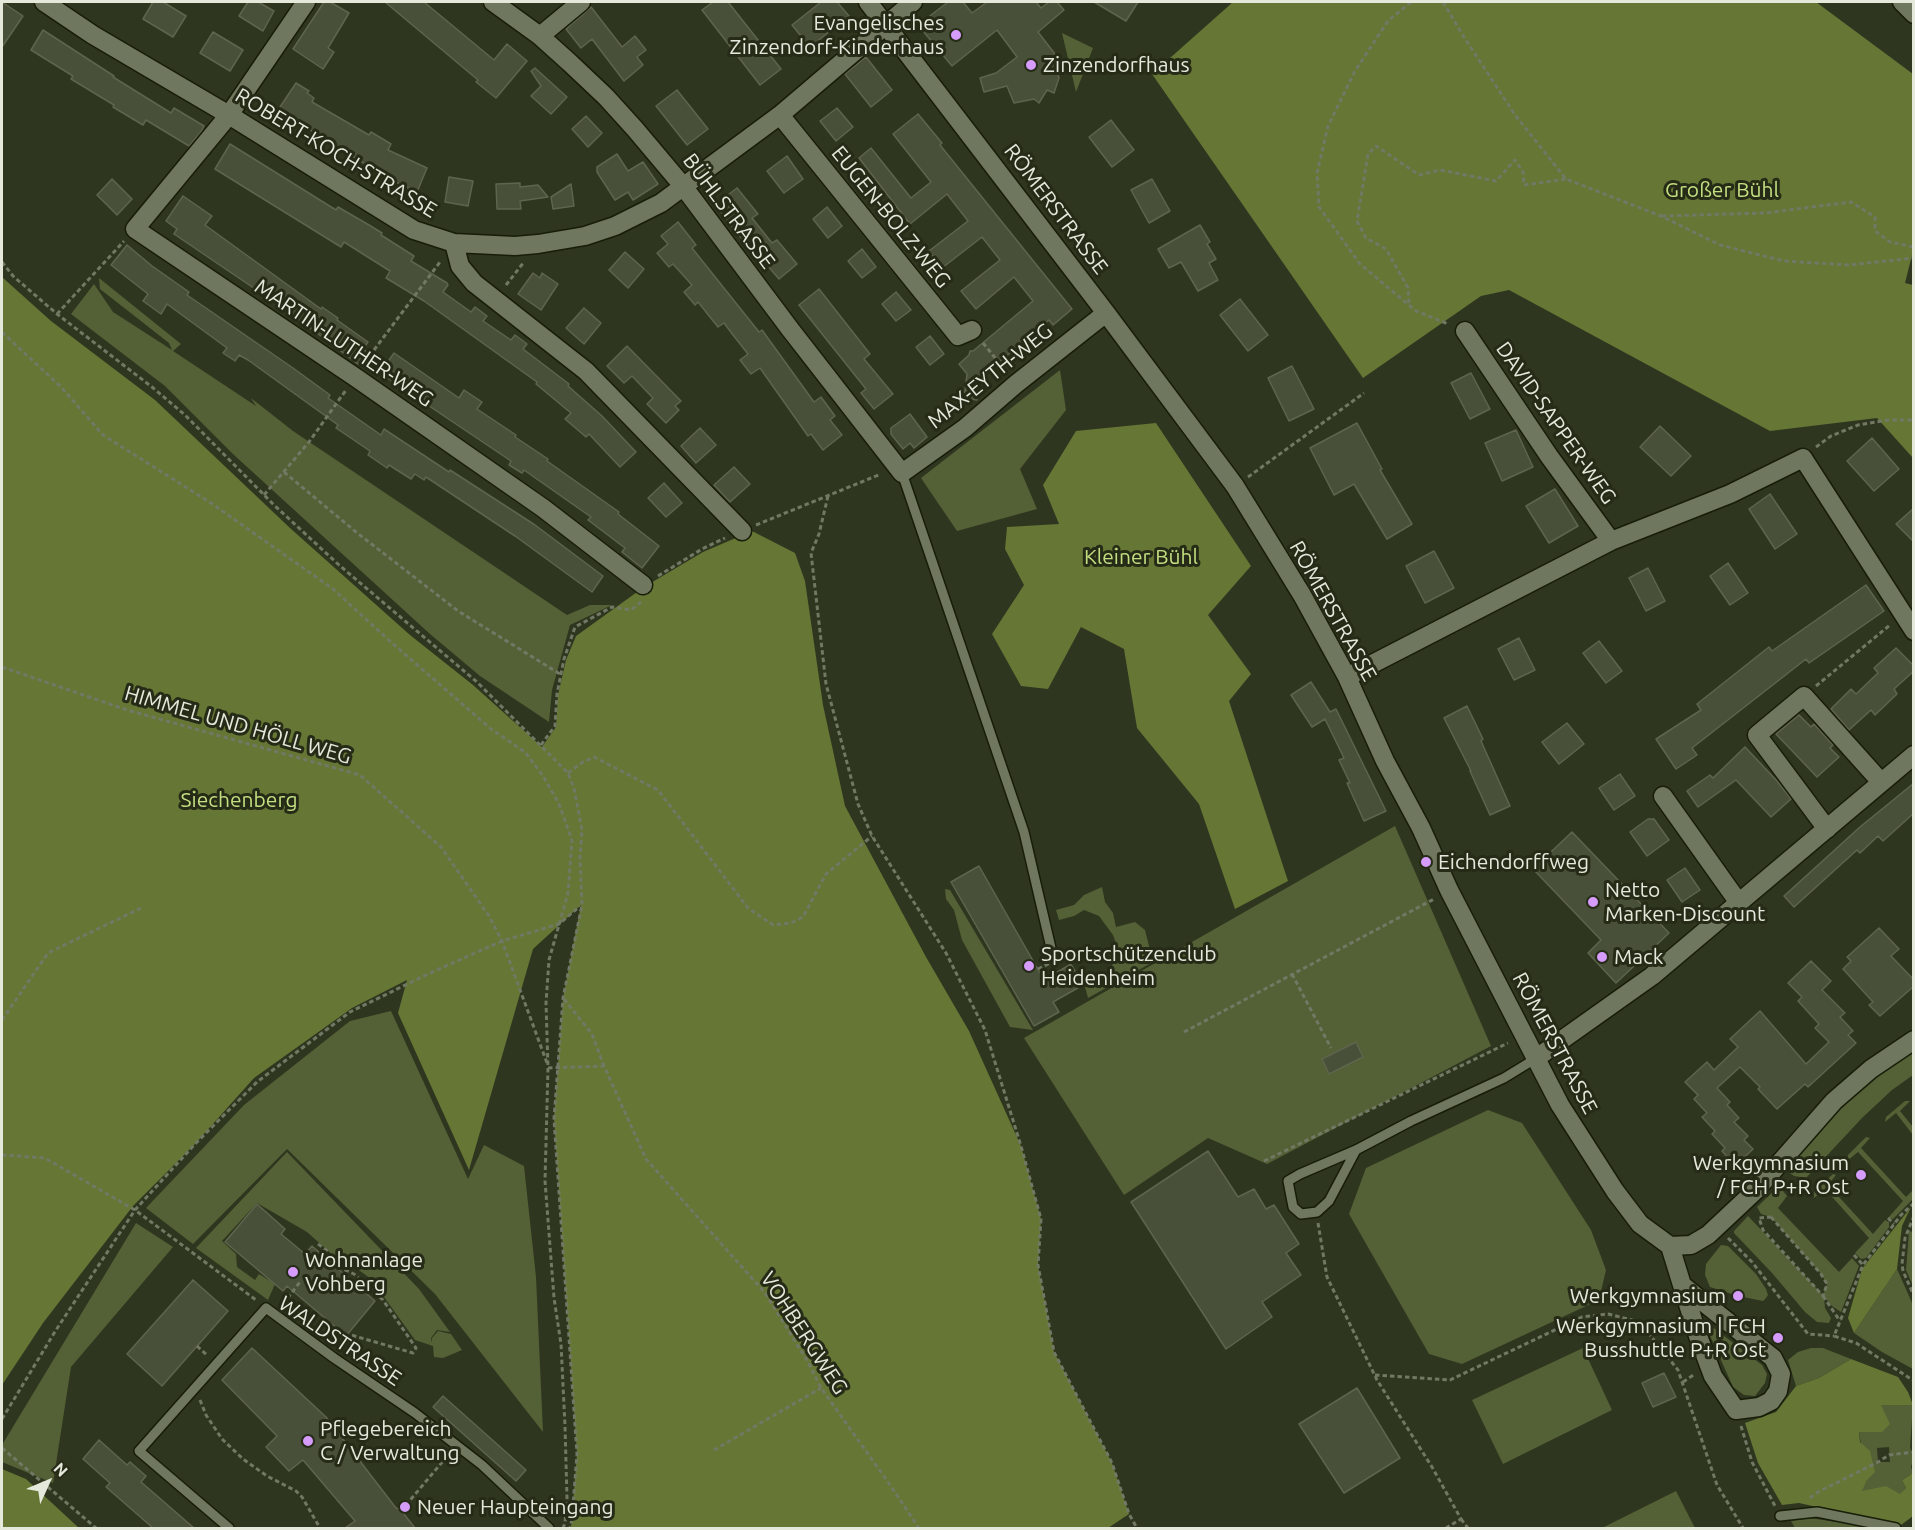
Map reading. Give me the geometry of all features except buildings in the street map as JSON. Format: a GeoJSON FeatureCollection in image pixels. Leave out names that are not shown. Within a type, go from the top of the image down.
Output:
{"type":"FeatureCollection","features":[{"type":"Feature","properties":{"kind":"street","name":"ROBERT-KOCH-STRASSE"},"geometry":{"type":"LineString","coordinates":[[44,2],[93,35],[229,115],[402,223],[426,235],[454,243],[515,246],[585,236],[615,226],[661,203],[780,115],[913,2]]}},
{"type":"Feature","properties":{"kind":"street"},"geometry":{"type":"LineString","coordinates":[[135,229],[229,115],[306,2]]}},
{"type":"Feature","properties":{"kind":"street","name":"BÜHLSTRASSE"},"geometry":{"type":"LineString","coordinates":[[493,2],[540,36],[606,97],[683,186],[902,473]]}},
{"type":"Feature","properties":{"kind":"street"},"geometry":{"type":"LineString","coordinates":[[540,36],[581,2]]}},
{"type":"Feature","properties":{"kind":"street","name":"RÖMERSTRASSE"},"geometry":{"type":"LineString","coordinates":[[868,2],[1235,486],[1302,595],[1347,676],[1385,761],[1421,828],[1449,890],[1535,1059],[1582,1141],[1615,1191],[1640,1224],[1670,1246]]}},
{"type":"Feature","properties":{"kind":"street"},"geometry":{"type":"LineString","coordinates":[[1902,2],[1914,14]]}},
{"type":"Feature","properties":{"kind":"street","name":"EUGEN-BOLZ-WEG"},"geometry":{"type":"LineString","coordinates":[[780,115],[958,336],[972,330]]}},
{"type":"Feature","properties":{"kind":"street","name":"MARTIN-LUTHER-WEG"},"geometry":{"type":"LineString","coordinates":[[135,229],[355,377],[543,508],[643,585]]}},
{"type":"Feature","properties":{"kind":"street"},"geometry":{"type":"LineString","coordinates":[[454,243],[456,257],[465,274],[586,371],[742,531]]}},
{"type":"Feature","properties":{"kind":"street","name":"MAX-EYTH-WEG"},"geometry":{"type":"LineString","coordinates":[[902,473],[965,428],[1016,384],[1106,313]]}},
{"type":"Feature","properties":{"kind":"street","name":"DAVID-SAPPER-WEG"},"geometry":{"type":"LineString","coordinates":[[1465,331],[1549,456],[1611,541]]}},
{"type":"Feature","properties":{"kind":"street"},"geometry":{"type":"LineString","coordinates":[[1347,676],[1611,541],[1730,494],[1803,458],[1914,631]]}},
{"type":"Feature","properties":{"kind":"street"},"geometry":{"type":"LineString","coordinates":[[1827,829],[1757,735],[1804,696],[1881,782]]}},
{"type":"Feature","properties":{"kind":"street"},"geometry":{"type":"LineString","coordinates":[[1535,1059],[1652,976],[1914,755]]}},
{"type":"Feature","properties":{"kind":"street"},"geometry":{"type":"LineString","coordinates":[[1663,796],[1739,903]]}},
{"type":"Feature","properties":{"kind":"street"},"geometry":{"type":"LineString","coordinates":[[1682,1285],[1773,1358],[1781,1374],[1778,1391],[1771,1401],[1759,1407],[1736,1410],[1713,1376],[1682,1285],[1670,1246],[1691,1245],[1716,1227],[1756,1190],[1834,1101],[1871,1069],[1914,1040]]}},
{"type":"Feature","properties":{"kind":"lane"},"geometry":{"type":"LineString","coordinates":[[902,473],[1024,832],[1051,948]]}},
{"type":"Feature","properties":{"kind":"lane"},"geometry":{"type":"LineString","coordinates":[[1356,1150],[1329,1201],[1317,1212],[1301,1214],[1293,1207],[1288,1181],[1504,1078],[1535,1059]]}},
{"type":"Feature","properties":{"kind":"lane","name":"WALDSTRASSE"},"geometry":{"type":"LineString","coordinates":[[229,1528],[139,1451],[195,1387],[270,1311],[333,1358],[415,1413],[482,1465],[549,1528]]}},
{"type":"Feature","properties":{"kind":"lane"},"geometry":{"type":"LineString","coordinates":[[1780,1516],[1817,1512],[1896,1528]]}},
{"type":"Feature","properties":{"kind":"path"},"geometry":{"type":"LineString","coordinates":[[1411,2],[1388,21],[1355,71],[1328,126],[1317,173],[1319,207],[1360,264],[1416,311],[1465,331]]}},
{"type":"Feature","properties":{"kind":"path"},"geometry":{"type":"LineString","coordinates":[[1443,2],[1515,115],[1566,179]]}},
{"type":"Feature","properties":{"kind":"path"},"geometry":{"type":"LineString","coordinates":[[1409,305],[1408,288],[1386,249],[1366,238],[1358,221],[1368,154],[1376,146],[1419,175],[1440,170],[1496,181],[1515,160],[1523,172],[1524,185],[1566,179],[1661,216],[1720,246],[1784,261],[1850,266],[1914,258]]}},
{"type":"Feature","properties":{"kind":"path"},"geometry":{"type":"LineString","coordinates":[[1661,216],[1765,213],[1851,202],[1875,217],[1875,231],[1890,242],[1914,247]]}},
{"type":"Feature","properties":{"kind":"path"},"geometry":{"type":"LineString","coordinates":[[57,314],[135,229]]}},
{"type":"Feature","properties":{"kind":"path"},"geometry":{"type":"LineString","coordinates":[[264,495],[309,442],[454,243]]}},
{"type":"Feature","properties":{"kind":"path"},"geometry":{"type":"LineString","coordinates":[[495,299],[538,244]]}},
{"type":"Feature","properties":{"kind":"path"},"geometry":{"type":"LineString","coordinates":[[2,262],[13,276],[57,314],[185,415],[264,495],[339,565],[477,681],[568,772],[574,788],[582,830],[580,858],[582,904],[563,998],[554,1119],[577,1454],[570,1528]]}},
{"type":"Feature","properties":{"kind":"path"},"geometry":{"type":"LineString","coordinates":[[972,330],[1016,384]]}},
{"type":"Feature","properties":{"kind":"path"},"geometry":{"type":"LineString","coordinates":[[2,332],[61,387],[103,435],[211,503],[333,589],[491,729],[525,752],[559,804],[572,840],[568,893],[549,960],[546,1003],[548,1068],[545,1181],[554,1298],[561,1344],[567,1498],[566,1523],[563,1528]]}},
{"type":"Feature","properties":{"kind":"path"},"geometry":{"type":"LineString","coordinates":[[1235,486],[1364,393]]}},
{"type":"Feature","properties":{"kind":"path"},"geometry":{"type":"LineString","coordinates":[[1803,458],[1831,436],[1858,425],[1888,420],[1914,420]]}},
{"type":"Feature","properties":{"kind":"path"},"geometry":{"type":"LineString","coordinates":[[284,472],[356,532],[458,611],[561,675]]}},
{"type":"Feature","properties":{"kind":"path"},"geometry":{"type":"LineString","coordinates":[[541,745],[555,726],[557,694],[575,627],[612,607],[631,610],[645,600],[643,585],[702,549],[879,475]]}},
{"type":"Feature","properties":{"kind":"path"},"geometry":{"type":"LineString","coordinates":[[828,496],[819,534],[811,553],[826,684],[858,804],[872,836],[946,953],[985,1030],[1041,1219],[1038,1265],[1054,1352],[1112,1463],[1129,1514],[1137,1528]]}},
{"type":"Feature","properties":{"kind":"path"},"geometry":{"type":"LineString","coordinates":[[1804,696],[1902,614]]}},
{"type":"Feature","properties":{"kind":"path","name":"HIMMEL UND HÖLL WEG"},"geometry":{"type":"LineString","coordinates":[[2,667],[127,710],[360,775],[441,847],[489,916],[502,941],[548,1068]]}},
{"type":"Feature","properties":{"kind":"path"},"geometry":{"type":"LineString","coordinates":[[568,772],[594,757],[658,790],[748,908],[773,925],[791,923],[803,917],[826,874],[872,836]]}},
{"type":"Feature","properties":{"kind":"path"},"geometry":{"type":"LineString","coordinates":[[1184,1032],[1449,890]]}},
{"type":"Feature","properties":{"kind":"path"},"geometry":{"type":"LineString","coordinates":[[2,1419],[56,1329],[135,1210],[195,1144],[257,1082],[350,1012],[502,941],[559,924],[582,904]]}},
{"type":"Feature","properties":{"kind":"path"},"geometry":{"type":"LineString","coordinates":[[2,1020],[48,953],[143,908]]}},
{"type":"Feature","properties":{"kind":"path"},"geometry":{"type":"LineString","coordinates":[[1292,974],[1331,1048]]}},
{"type":"Feature","properties":{"kind":"path","name":"VOHBERGWEG"},"geometry":{"type":"LineString","coordinates":[[563,998],[592,1034],[646,1160],[765,1293],[808,1362],[821,1388],[919,1528]]}},
{"type":"Feature","properties":{"kind":"path"},"geometry":{"type":"LineString","coordinates":[[1264,1161],[1523,1036]]}},
{"type":"Feature","properties":{"kind":"path"},"geometry":{"type":"LineString","coordinates":[[548,1068],[604,1066]]}},
{"type":"Feature","properties":{"kind":"path"},"geometry":{"type":"LineString","coordinates":[[2,1155],[45,1158],[135,1210],[270,1311],[300,1282]]}},
{"type":"Feature","properties":{"kind":"path"},"geometry":{"type":"LineString","coordinates":[[1834,1336],[1863,1265],[1894,1224],[1914,1203]]}},
{"type":"Feature","properties":{"kind":"path"},"geometry":{"type":"LineString","coordinates":[[1317,1212],[1327,1277],[1375,1375],[1468,1528]]}},
{"type":"Feature","properties":{"kind":"path"},"geometry":{"type":"LineString","coordinates":[[1914,1216],[1907,1229],[1902,1254],[1903,1271],[1914,1296]]}},
{"type":"Feature","properties":{"kind":"path"},"geometry":{"type":"LineString","coordinates":[[1823,1296],[1827,1284],[1821,1274],[1771,1217],[1759,1218],[1762,1230],[1823,1296],[1840,1321]]}},
{"type":"Feature","properties":{"kind":"path"},"geometry":{"type":"LineString","coordinates":[[1888,1218],[1894,1224]]}},
{"type":"Feature","properties":{"kind":"path"},"geometry":{"type":"LineString","coordinates":[[1716,1227],[1752,1262],[1808,1334],[1834,1336],[1856,1343],[1914,1381]]}},
{"type":"Feature","properties":{"kind":"path"},"geometry":{"type":"LineString","coordinates":[[318,1244],[329,1252],[340,1268],[354,1274],[383,1300],[417,1348],[413,1353],[351,1335],[333,1358]]}},
{"type":"Feature","properties":{"kind":"path"},"geometry":{"type":"LineString","coordinates":[[1854,1255],[1863,1265]]}},
{"type":"Feature","properties":{"kind":"path"},"geometry":{"type":"LineString","coordinates":[[1375,1375],[1450,1380],[1582,1317],[1608,1314],[1632,1320],[1650,1335],[1678,1370],[1717,1485],[1743,1528]]}},
{"type":"Feature","properties":{"kind":"path"},"geometry":{"type":"LineString","coordinates":[[195,1387],[206,1415],[222,1439],[243,1459],[303,1497],[320,1528]]}},
{"type":"Feature","properties":{"kind":"path"},"geometry":{"type":"LineString","coordinates":[[714,1450],[821,1388]]}},
{"type":"Feature","properties":{"kind":"path"},"geometry":{"type":"LineString","coordinates":[[1736,1410],[1752,1462],[1780,1516]]}},
{"type":"Feature","properties":{"kind":"path"},"geometry":{"type":"LineString","coordinates":[[2,1448],[96,1528]]}},
{"type":"Feature","properties":{"kind":"path"},"geometry":{"type":"LineString","coordinates":[[1806,1502],[1818,1492],[1889,1455],[1914,1452]]}},
{"type":"Feature","properties":{"kind":"path"},"geometry":{"type":"LineString","coordinates":[[401,1511],[448,1455]]}},
{"type":"Feature","properties":{"kind":"path"},"geometry":{"type":"LineString","coordinates":[[1446,1528],[1461,1519]]}},
{"type":"Feature","properties":{"kind":"green space","name":"Großer Bühl"},"geometry":{"type":"Polygon","coordinates":[[[1233,2],[1816,2],[1913,74],[1914,247],[1905,283],[1913,285],[1913,458],[1877,418],[1770,431],[1509,290],[1481,296],[1363,378],[1152,74],[1233,2]]]}},
{"type":"Feature","properties":{"kind":"green space"},"geometry":{"type":"Polygon","coordinates":[[[1062,33],[1093,48],[1076,92],[1062,33]]]}},
{"type":"Feature","properties":{"kind":"green space","name":"Siechenberg"},"geometry":{"type":"Polygon","coordinates":[[[2,277],[51,321],[155,400],[290,528],[410,635],[473,685],[542,747],[556,727],[558,695],[566,660],[576,636],[644,587],[703,552],[752,531],[795,553],[805,581],[823,705],[845,806],[926,957],[969,1031],[1021,1146],[1041,1219],[1038,1265],[1054,1352],[1112,1463],[1129,1514],[1108,1528],[571,1528],[577,1454],[554,1118],[563,998],[581,905],[533,949],[469,1170],[398,1013],[407,980],[352,1008],[254,1078],[195,1144],[133,1206],[43,1323],[2,1385],[2,277]]]}},
{"type":"Feature","properties":{"kind":"green space"},"geometry":{"type":"Polygon","coordinates":[[[99,278],[181,344],[173,351],[256,406],[251,398],[293,431],[567,615],[590,605],[612,605],[570,625],[552,690],[549,722],[480,676],[430,634],[234,455],[165,386],[71,314],[94,284],[113,312],[172,350],[169,343],[100,289],[99,278]]]}},
{"type":"Feature","properties":{"kind":"green space"},"geometry":{"type":"Polygon","coordinates":[[[1060,370],[1066,410],[1020,469],[1037,509],[957,531],[921,478],[1060,370]]]}},
{"type":"Feature","properties":{"kind":"green space","name":"Kleiner Bühl"},"geometry":{"type":"Polygon","coordinates":[[[1156,423],[1251,566],[1208,615],[1251,674],[1229,701],[1288,881],[1235,909],[1199,804],[1137,728],[1124,649],[1081,627],[1048,689],[1021,686],[992,634],[1024,585],[1005,549],[1007,527],[1059,524],[1043,485],[1076,431],[1156,423]]]}},
{"type":"Feature","properties":{"kind":"green space"},"geometry":{"type":"Polygon","coordinates":[[[1395,826],[1491,1046],[1267,1164],[1208,1138],[1124,1195],[1024,1038],[1395,826]]]}},
{"type":"Feature","properties":{"kind":"green space"},"geometry":{"type":"Polygon","coordinates":[[[1102,887],[1105,902],[1113,913],[1116,927],[1135,922],[1145,930],[1153,962],[1088,998],[1085,987],[1108,974],[1119,951],[1113,935],[1099,916],[1084,910],[1074,916],[1059,920],[1056,910],[1074,905],[1084,895],[1102,887]]]}},
{"type":"Feature","properties":{"kind":"green space"},"geometry":{"type":"Polygon","coordinates":[[[945,889],[950,890],[1033,1030],[1010,1027],[962,940],[954,910],[946,899],[945,889]]]}},
{"type":"Feature","properties":{"kind":"green space"},"geometry":{"type":"Polygon","coordinates":[[[391,1011],[468,1179],[484,1145],[524,1166],[536,1277],[543,1432],[435,1294],[287,1149],[193,1244],[146,1208],[244,1105],[350,1021],[391,1011]]]}},
{"type":"Feature","properties":{"kind":"green space"},"geometry":{"type":"Polygon","coordinates":[[[1913,1048],[1913,1075],[1892,1090],[1862,1118],[1806,1178],[1790,1173],[1792,1161],[1828,1120],[1867,1083],[1913,1048]]]}},
{"type":"Feature","properties":{"kind":"green space"},"geometry":{"type":"Polygon","coordinates":[[[1905,1101],[1910,1101],[1900,1111],[1913,1127],[1913,1135],[1896,1113],[1885,1122],[1886,1117],[1905,1101]]]}},
{"type":"Feature","properties":{"kind":"green space"},"geometry":{"type":"Polygon","coordinates":[[[1488,1110],[1522,1123],[1591,1230],[1606,1270],[1599,1300],[1462,1364],[1429,1354],[1349,1214],[1366,1168],[1488,1110]]]}},
{"type":"Feature","properties":{"kind":"green space"},"geometry":{"type":"Polygon","coordinates":[[[1866,1137],[1870,1138],[1861,1148],[1906,1197],[1913,1190],[1913,1199],[1893,1219],[1888,1218],[1903,1201],[1858,1152],[1847,1161],[1848,1155],[1866,1137]]]}},
{"type":"Feature","properties":{"kind":"green space"},"geometry":{"type":"Polygon","coordinates":[[[287,1152],[419,1289],[450,1332],[437,1330],[431,1338],[432,1343],[432,1338],[438,1331],[451,1334],[462,1350],[443,1358],[434,1357],[433,1346],[415,1340],[371,1279],[356,1268],[343,1264],[307,1232],[257,1203],[222,1241],[236,1254],[237,1267],[255,1280],[259,1274],[275,1284],[268,1300],[196,1248],[287,1152]]]}},
{"type":"Feature","properties":{"kind":"green space"},"geometry":{"type":"Polygon","coordinates":[[[1833,1174],[1836,1175],[1828,1185],[1873,1234],[1885,1220],[1889,1222],[1889,1227],[1866,1258],[1861,1259],[1855,1253],[1869,1238],[1825,1189],[1814,1198],[1814,1192],[1833,1174]]]}},
{"type":"Feature","properties":{"kind":"green space"},"geometry":{"type":"Polygon","coordinates":[[[1779,1186],[1787,1196],[1778,1208],[1839,1272],[1852,1258],[1859,1266],[1841,1312],[1824,1297],[1825,1308],[1831,1318],[1829,1323],[1817,1322],[1805,1312],[1734,1233],[1748,1216],[1823,1295],[1827,1284],[1821,1274],[1771,1217],[1761,1214],[1757,1207],[1779,1186]]]}},
{"type":"Feature","properties":{"kind":"green space"},"geometry":{"type":"Polygon","coordinates":[[[1911,1207],[1902,1226],[1897,1269],[1854,1333],[1848,1318],[1862,1269],[1911,1207]]]}},
{"type":"Feature","properties":{"kind":"green space"},"geometry":{"type":"Polygon","coordinates":[[[136,1223],[173,1247],[71,1367],[53,1483],[2,1462],[2,1445],[136,1223]]]}},
{"type":"Feature","properties":{"kind":"green space"},"geometry":{"type":"Polygon","coordinates":[[[1909,1231],[1913,1232],[1913,1286],[1906,1270],[1909,1231]]]}},
{"type":"Feature","properties":{"kind":"green space"},"geometry":{"type":"Polygon","coordinates":[[[1721,1245],[1728,1246],[1756,1274],[1768,1295],[1763,1301],[1710,1287],[1705,1275],[1706,1264],[1721,1245]]]}},
{"type":"Feature","properties":{"kind":"green space"},"geometry":{"type":"Polygon","coordinates":[[[1897,1269],[1913,1305],[1913,1369],[1854,1333],[1897,1269]]]}},
{"type":"Feature","properties":{"kind":"green space"},"geometry":{"type":"Polygon","coordinates":[[[1711,1326],[1762,1365],[1767,1374],[1765,1383],[1755,1396],[1744,1395],[1733,1387],[1708,1331],[1711,1326]]]}},
{"type":"Feature","properties":{"kind":"green space"},"geometry":{"type":"Polygon","coordinates":[[[1583,1348],[1612,1410],[1503,1464],[1472,1400],[1583,1348]]]}},
{"type":"Feature","properties":{"kind":"green space"},"geometry":{"type":"Polygon","coordinates":[[[1811,1348],[1823,1348],[1851,1359],[1819,1378],[1796,1386],[1788,1360],[1798,1352],[1811,1348]]]}},
{"type":"Feature","properties":{"kind":"green space"},"geometry":{"type":"Polygon","coordinates":[[[1851,1359],[1898,1377],[1913,1405],[1881,1405],[1890,1424],[1882,1432],[1859,1432],[1860,1442],[1870,1451],[1875,1472],[1867,1480],[1862,1491],[1886,1486],[1900,1494],[1906,1488],[1902,1480],[1913,1473],[1913,1516],[1897,1528],[1883,1522],[1799,1503],[1782,1505],[1758,1463],[1745,1423],[1776,1412],[1796,1386],[1819,1378],[1851,1359]]]}},
{"type":"Feature","properties":{"kind":"green space"},"geometry":{"type":"Polygon","coordinates":[[[1881,1405],[1913,1405],[1910,1447],[1913,1473],[1902,1480],[1906,1488],[1900,1495],[1861,1491],[1867,1480],[1859,1432],[1882,1432],[1881,1405]],[[1889,1447],[1877,1448],[1878,1462],[1890,1462],[1889,1447]]]}},
{"type":"Feature","properties":{"kind":"green space"},"geometry":{"type":"Polygon","coordinates":[[[2,1469],[26,1479],[79,1528],[2,1528],[2,1469]]]}},
{"type":"Feature","properties":{"kind":"green space"},"geometry":{"type":"Polygon","coordinates":[[[1676,1491],[1695,1528],[1602,1528],[1676,1491]]]}},
{"type":"Feature","properties":{"kind":"green space"},"geometry":{"type":"Polygon","coordinates":[[[1810,1518],[1876,1528],[1795,1528],[1791,1521],[1810,1518]]]}},
{"type":"Feature","properties":{"kind":"place","name":"Evangelisches Zinzendorf-Kinderhaus"},"geometry":{"type":"Point","coordinates":[956,35]}},
{"type":"Feature","properties":{"kind":"place","name":"Zinzendorfhaus"},"geometry":{"type":"Point","coordinates":[1031,65]}},
{"type":"Feature","properties":{"kind":"place","name":"Eichendorffweg"},"geometry":{"type":"Point","coordinates":[1426,862]}},
{"type":"Feature","properties":{"kind":"place","name":"Netto Marken-Discount"},"geometry":{"type":"Point","coordinates":[1593,902]}},
{"type":"Feature","properties":{"kind":"place","name":"Mack"},"geometry":{"type":"Point","coordinates":[1602,957]}},
{"type":"Feature","properties":{"kind":"place","name":"Sportschützenclub Heidenheim"},"geometry":{"type":"Point","coordinates":[1029,966]}},
{"type":"Feature","properties":{"kind":"place","name":"Werkgymnasium / FCH P+R Ost"},"geometry":{"type":"Point","coordinates":[1861,1175]}},
{"type":"Feature","properties":{"kind":"place","name":"Wohnanlage Vohberg"},"geometry":{"type":"Point","coordinates":[293,1272]}},
{"type":"Feature","properties":{"kind":"place","name":"Werkgymnasium"},"geometry":{"type":"Point","coordinates":[1738,1296]}},
{"type":"Feature","properties":{"kind":"place","name":"Werkgymnasium | FCH Busshuttle P+R Ost"},"geometry":{"type":"Point","coordinates":[1778,1338]}},
{"type":"Feature","properties":{"kind":"place","name":"Pflegebereich C / Verwaltung"},"geometry":{"type":"Point","coordinates":[308,1441]}},
{"type":"Feature","properties":{"kind":"place","name":"Neuer Haupteingang"},"geometry":{"type":"Point","coordinates":[405,1507]}}]}
